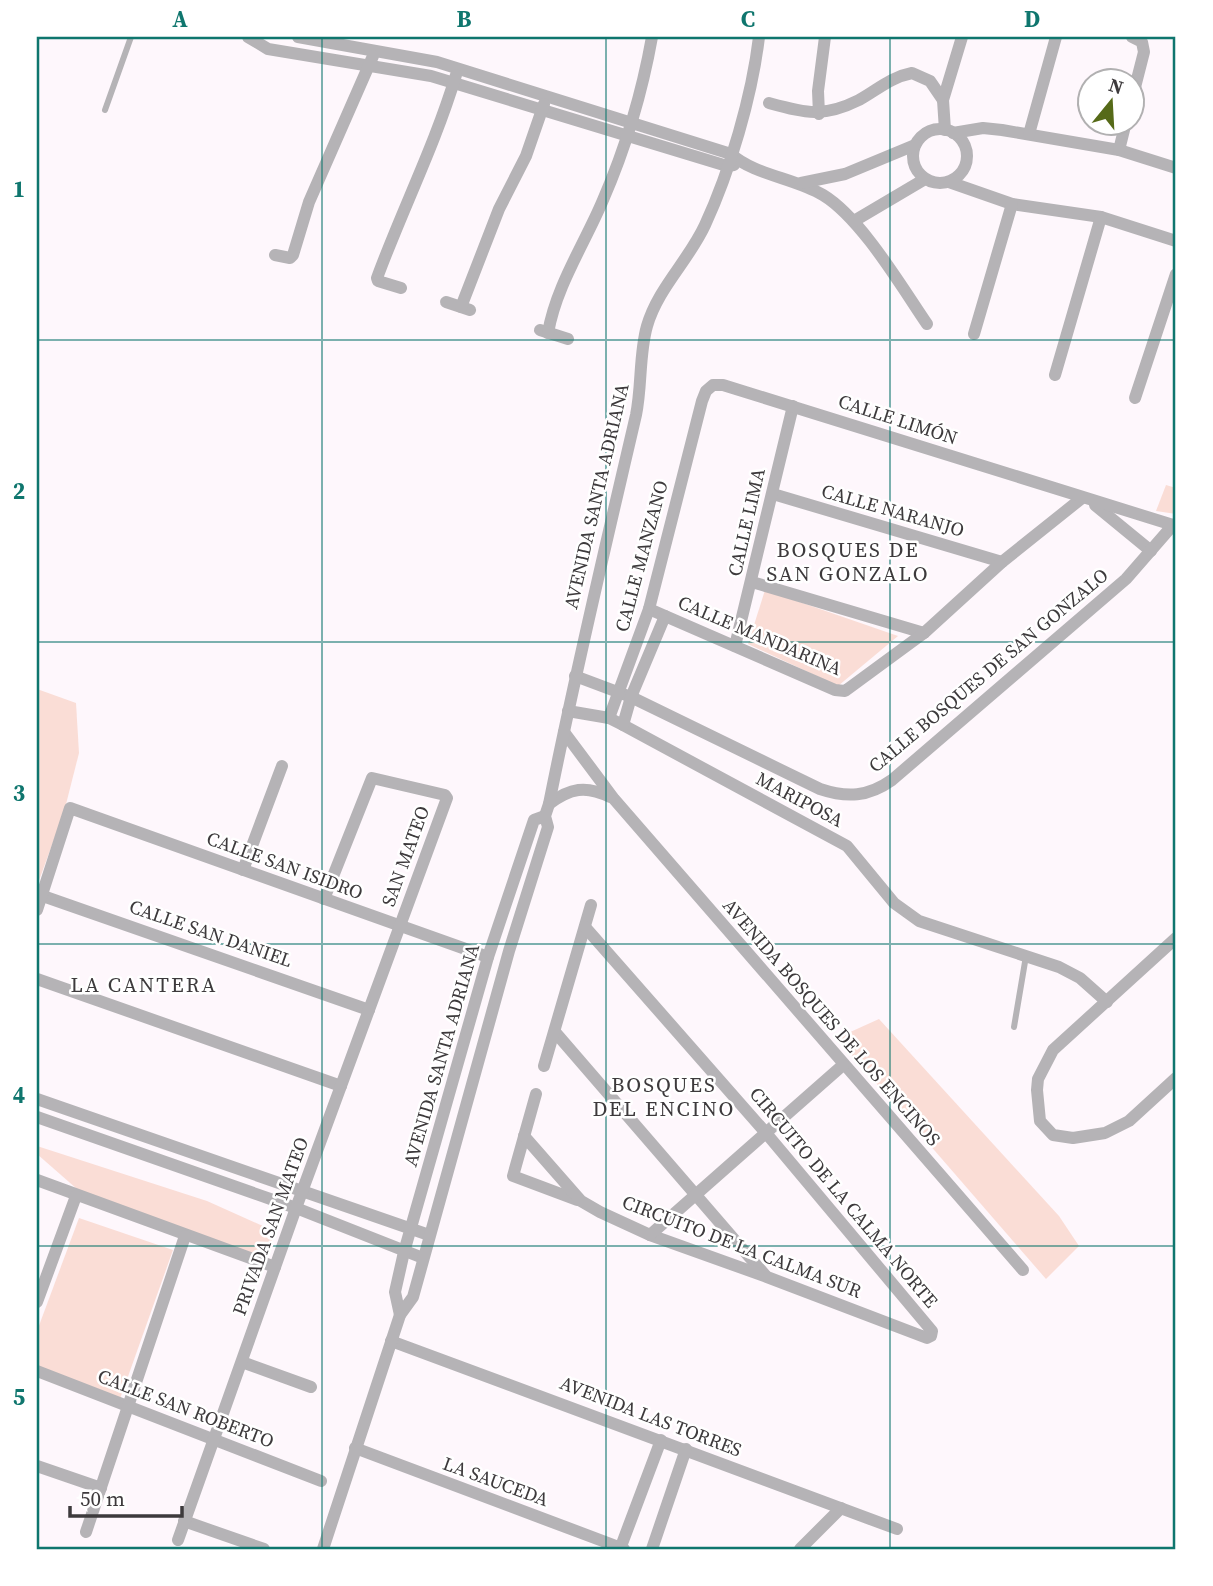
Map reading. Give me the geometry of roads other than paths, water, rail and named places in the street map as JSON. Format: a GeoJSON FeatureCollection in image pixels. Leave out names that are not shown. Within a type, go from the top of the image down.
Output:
{"type":"FeatureCollection","features":[{"type":"Feature","properties":{"kind":"street"},"geometry":{"type":"LineString","coordinates":[[248,37],[268,49],[431,76],[628,136],[741,163],[801,183],[832,201],[854,221],[927,324]]}},
{"type":"Feature","properties":{"kind":"street"},"geometry":{"type":"LineString","coordinates":[[298,37],[458,68],[632,122],[729,160]]}},
{"type":"Feature","properties":{"kind":"street"},"geometry":{"type":"LineString","coordinates":[[568,339],[544,331],[602,203],[628,136],[652,37]]}},
{"type":"Feature","properties":{"kind":"street","name":"AVENIDA SANTA ADRIANA"},"geometry":{"type":"LineString","coordinates":[[323,1549],[400,1315],[413,1297],[516,928],[548,827],[547,810],[575,676],[637,410],[647,326],[662,293],[690,253],[705,225],[729,160],[751,87],[760,37]]}},
{"type":"Feature","properties":{"kind":"street"},"geometry":{"type":"LineString","coordinates":[[819,114],[818,90],[825,37]]}},
{"type":"Feature","properties":{"kind":"street"},"geometry":{"type":"LineString","coordinates":[[943,100],[962,37]]}},
{"type":"Feature","properties":{"kind":"street"},"geometry":{"type":"LineString","coordinates":[[1029,134],[1056,37]]}},
{"type":"Feature","properties":{"kind":"street"},"geometry":{"type":"LineString","coordinates":[[1132,37],[1142,42],[1144,52],[1140,66]]}},
{"type":"Feature","properties":{"kind":"street"},"geometry":{"type":"LineString","coordinates":[[275,255],[290,258],[293,255],[309,202],[375,50]]}},
{"type":"Feature","properties":{"kind":"street"},"geometry":{"type":"LineString","coordinates":[[401,288],[378,281],[377,278],[404,206],[434,142],[458,68]]}},
{"type":"Feature","properties":{"kind":"street"},"geometry":{"type":"LineString","coordinates":[[769,103],[819,114],[858,100],[889,80],[912,73],[930,81],[943,100],[949,131],[965,146],[967,155],[963,172],[949,182]]}},
{"type":"Feature","properties":{"kind":"street"},"geometry":{"type":"LineString","coordinates":[[446,302],[466,309],[499,209],[526,156],[546,95]]}},
{"type":"Feature","properties":{"kind":"street"},"geometry":{"type":"LineString","coordinates":[[801,183],[845,174],[915,145],[925,134],[938,129],[949,131],[983,128],[1029,134],[1119,150],[1176,168]]}},
{"type":"Feature","properties":{"kind":"street"},"geometry":{"type":"LineString","coordinates":[[1119,150],[1122,136]]}},
{"type":"Feature","properties":{"kind":"street"},"geometry":{"type":"LineString","coordinates":[[915,145],[914,164],[925,179],[936,183],[949,182],[1012,204],[1101,217],[1176,241]]}},
{"type":"Feature","properties":{"kind":"street"},"geometry":{"type":"LineString","coordinates":[[854,221],[925,179]]}},
{"type":"Feature","properties":{"kind":"street"},"geometry":{"type":"LineString","coordinates":[[974,334],[1012,204]]}},
{"type":"Feature","properties":{"kind":"street"},"geometry":{"type":"LineString","coordinates":[[1055,375],[1101,217]]}},
{"type":"Feature","properties":{"kind":"street"},"geometry":{"type":"LineString","coordinates":[[1135,398],[1176,274]]}},
{"type":"Feature","properties":{"kind":"street","name":"CALLE LIMÓN"},"geometry":{"type":"LineString","coordinates":[[702,401],[706,391],[713,385],[723,385],[1086,499],[1175,524]]}},
{"type":"Feature","properties":{"kind":"street","name":"CALLE MANZANO"},"geometry":{"type":"LineString","coordinates":[[623,725],[625,694],[702,401]]}},
{"type":"Feature","properties":{"kind":"street","name":"CALLE LIMA"},"geometry":{"type":"LineString","coordinates":[[736,646],[793,406]]}},
{"type":"Feature","properties":{"kind":"street","name":"CALLE NARANJO"},"geometry":{"type":"LineString","coordinates":[[773,495],[1002,562]]}},
{"type":"Feature","properties":{"kind":"street","name":"CALLE LIMÓN"},"geometry":{"type":"LineString","coordinates":[[1086,499],[1151,551]]}},
{"type":"Feature","properties":{"kind":"street","name":"CALLE MANDARINA"},"geometry":{"type":"LineString","coordinates":[[649,609],[835,690],[845,691],[924,633],[1002,562],[1086,499]]}},
{"type":"Feature","properties":{"kind":"street","name":"CALLE BOSQUES DE SAN GONZALO"},"geometry":{"type":"LineString","coordinates":[[575,676],[625,694],[820,789],[840,796],[872,792],[892,780],[1126,579],[1175,524]]}},
{"type":"Feature","properties":{"kind":"street"},"geometry":{"type":"LineString","coordinates":[[752,582],[924,633]]}},
{"type":"Feature","properties":{"kind":"street","name":"CALLE MANZANO"},"geometry":{"type":"LineString","coordinates":[[609,718],[625,694],[665,616]]}},
{"type":"Feature","properties":{"kind":"street","name":"MARIPOSA"},"geometry":{"type":"LineString","coordinates":[[568,711],[609,718],[847,846],[894,903],[919,921],[1059,967],[1080,978],[1107,1002]]}},
{"type":"Feature","properties":{"kind":"street","name":"AVENIDA BOSQUES DE LOS ENCINOS"},"geometry":{"type":"LineString","coordinates":[[564,732],[614,799],[1023,1270]]}},
{"type":"Feature","properties":{"kind":"street"},"geometry":{"type":"LineString","coordinates":[[243,870],[282,766]]}},
{"type":"Feature","properties":{"kind":"street","name":"SAN MATEO"},"geometry":{"type":"LineString","coordinates":[[324,899],[372,778],[443,793],[447,798],[400,926]]}},
{"type":"Feature","properties":{"kind":"street"},"geometry":{"type":"LineString","coordinates":[[547,810],[572,789],[600,792],[614,799]]}},
{"type":"Feature","properties":{"kind":"street","name":"CALLE SAN ISIDRO"},"geometry":{"type":"LineString","coordinates":[[40,895],[70,808],[488,957]]}},
{"type":"Feature","properties":{"kind":"street","name":"AVENIDA SANTA ADRIANA"},"geometry":{"type":"LineString","coordinates":[[400,1315],[395,1292],[404,1252],[488,957],[534,820],[547,810]]}},
{"type":"Feature","properties":{"kind":"street"},"geometry":{"type":"LineString","coordinates":[[37,910],[40,895]]}},
{"type":"Feature","properties":{"kind":"street","name":"CALLE SAN DANIEL"},"geometry":{"type":"LineString","coordinates":[[40,895],[369,1010]]}},
{"type":"Feature","properties":{"kind":"street"},"geometry":{"type":"LineString","coordinates":[[544,1066],[591,905]]}},
{"type":"Feature","properties":{"kind":"street","name":"PRIVADA SAN MATEO"},"geometry":{"type":"LineString","coordinates":[[178,1539],[400,926]]}},
{"type":"Feature","properties":{"kind":"street","name":"CIRCUITO DE LA CALMA NORTE"},"geometry":{"type":"LineString","coordinates":[[585,927],[766,1133],[932,1331],[931,1336]]}},
{"type":"Feature","properties":{"kind":"street"},"geometry":{"type":"LineString","coordinates":[[1176,938],[1054,1050],[1038,1079],[1040,1121],[1053,1135],[1073,1138],[1105,1133],[1129,1121],[1176,1078]]}},
{"type":"Feature","properties":{"kind":"street"},"geometry":{"type":"LineString","coordinates":[[37,979],[341,1086]]}},
{"type":"Feature","properties":{"kind":"street"},"geometry":{"type":"LineString","coordinates":[[555,1032],[767,1277]]}},
{"type":"Feature","properties":{"kind":"street"},"geometry":{"type":"LineString","coordinates":[[650,1235],[843,1065]]}},
{"type":"Feature","properties":{"kind":"street"},"geometry":{"type":"LineString","coordinates":[[536,1094],[513,1177],[581,1201]]}},
{"type":"Feature","properties":{"kind":"street"},"geometry":{"type":"LineString","coordinates":[[37,1098],[429,1235]]}},
{"type":"Feature","properties":{"kind":"street"},"geometry":{"type":"LineString","coordinates":[[37,1116],[296,1208],[423,1258]]}},
{"type":"Feature","properties":{"kind":"street","name":"CIRCUITO DE LA CALMA SUR"},"geometry":{"type":"LineString","coordinates":[[524,1136],[581,1201],[650,1235],[927,1338],[931,1336]]}},
{"type":"Feature","properties":{"kind":"street"},"geometry":{"type":"LineString","coordinates":[[37,1180],[275,1268]]}},
{"type":"Feature","properties":{"kind":"street"},"geometry":{"type":"LineString","coordinates":[[37,1302],[76,1196]]}},
{"type":"Feature","properties":{"kind":"street"},"geometry":{"type":"LineString","coordinates":[[86,1532],[185,1236]]}},
{"type":"Feature","properties":{"kind":"street","name":"AVENIDA LAS TORRES"},"geometry":{"type":"LineString","coordinates":[[391,1341],[897,1529]]}},
{"type":"Feature","properties":{"kind":"street"},"geometry":{"type":"LineString","coordinates":[[242,1362],[311,1387]]}},
{"type":"Feature","properties":{"kind":"street","name":"CALLE SAN ROBERTO"},"geometry":{"type":"LineString","coordinates":[[37,1371],[321,1481]]}},
{"type":"Feature","properties":{"kind":"street"},"geometry":{"type":"LineString","coordinates":[[621,1549],[661,1440]]}},
{"type":"Feature","properties":{"kind":"street","name":"LA SAUCEDA"},"geometry":{"type":"LineString","coordinates":[[355,1448],[621,1549]]}},
{"type":"Feature","properties":{"kind":"street"},"geometry":{"type":"LineString","coordinates":[[652,1549],[687,1449]]}},
{"type":"Feature","properties":{"kind":"street"},"geometry":{"type":"LineString","coordinates":[[37,1465],[102,1488]]}},
{"type":"Feature","properties":{"kind":"street"},"geometry":{"type":"LineString","coordinates":[[800,1549],[841,1508]]}},
{"type":"Feature","properties":{"kind":"street"},"geometry":{"type":"LineString","coordinates":[[184,1521],[264,1549]]}},
{"type":"Feature","properties":{"kind":"lane"},"geometry":{"type":"LineString","coordinates":[[105,110],[131,37]]}},
{"type":"Feature","properties":{"kind":"lane"},"geometry":{"type":"LineString","coordinates":[[1014,1027],[1026,956]]}},
{"type":"Feature","properties":{"kind":"district","name":"BOSQUES DE SAN GONZALO"},"geometry":{"type":"Point","coordinates":[848,561]}},
{"type":"Feature","properties":{"kind":"district","name":"LA CANTERA"},"geometry":{"type":"Point","coordinates":[144,984]}},
{"type":"Feature","properties":{"kind":"district","name":"BOSQUES DEL ENCINO"},"geometry":{"type":"Point","coordinates":[664,1096]}}]}
